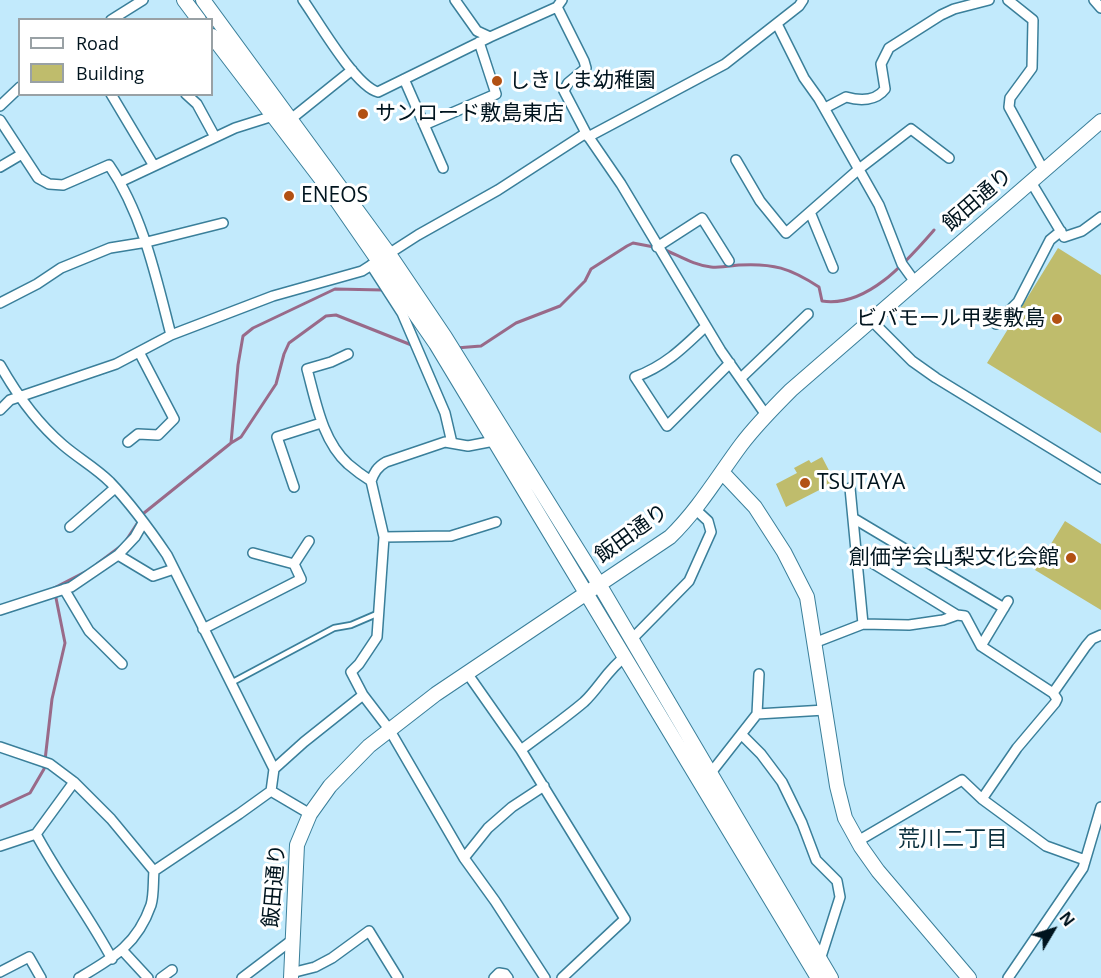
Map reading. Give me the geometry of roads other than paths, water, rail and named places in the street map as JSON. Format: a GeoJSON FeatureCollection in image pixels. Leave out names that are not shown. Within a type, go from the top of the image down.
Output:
{"type":"FeatureCollection","features":[{"type":"Feature","properties":{"kind":"street"},"geometry":{"type":"LineString","coordinates":[[114,18],[143,0]]}},
{"type":"Feature","properties":{"kind":"street"},"geometry":{"type":"LineString","coordinates":[[184,0],[198,18]]}},
{"type":"Feature","properties":{"kind":"street"},"geometry":{"type":"LineString","coordinates":[[203,0],[291,119],[436,344],[818,978]]}},
{"type":"Feature","properties":{"kind":"street"},"geometry":{"type":"LineString","coordinates":[[303,0],[352,70],[372,90],[378,92],[559,3],[586,68],[568,83],[564,91],[587,135],[621,184],[706,326],[766,415]]}},
{"type":"Feature","properties":{"kind":"street"},"geometry":{"type":"LineString","coordinates":[[455,0],[477,31],[490,37]]}},
{"type":"Feature","properties":{"kind":"street"},"geometry":{"type":"LineString","coordinates":[[0,410],[10,400],[116,364],[171,335],[273,296],[362,271],[418,235],[498,190],[587,135],[725,64],[799,6],[803,0]]}},
{"type":"Feature","properties":{"kind":"street"},"geometry":{"type":"LineString","coordinates":[[825,108],[846,97],[857,100],[880,95],[885,89],[881,64],[890,48],[941,15],[954,9],[989,0]]}},
{"type":"Feature","properties":{"kind":"street"},"geometry":{"type":"LineString","coordinates":[[1008,0],[1033,20],[1032,68],[1010,98],[1009,106],[1044,171]]}},
{"type":"Feature","properties":{"kind":"street"},"geometry":{"type":"LineString","coordinates":[[1094,0],[1101,8]]}},
{"type":"Feature","properties":{"kind":"street"},"geometry":{"type":"LineString","coordinates":[[127,9],[132,18]]}},
{"type":"Feature","properties":{"kind":"street"},"geometry":{"type":"LineString","coordinates":[[777,24],[804,78],[825,108],[879,205],[902,264],[915,282]]}},
{"type":"Feature","properties":{"kind":"street"},"geometry":{"type":"LineString","coordinates":[[213,37],[380,260],[445,337],[599,584],[831,978]]}},
{"type":"Feature","properties":{"kind":"street"},"geometry":{"type":"LineString","coordinates":[[424,125],[496,94],[479,42]]}},
{"type":"Feature","properties":{"kind":"street"},"geometry":{"type":"LineString","coordinates":[[291,119],[352,70]]}},
{"type":"Feature","properties":{"kind":"street"},"geometry":{"type":"LineString","coordinates":[[405,79],[443,168]]}},
{"type":"Feature","properties":{"kind":"street"},"geometry":{"type":"LineString","coordinates":[[0,105],[18,89]]}},
{"type":"Feature","properties":{"kind":"street"},"geometry":{"type":"LineString","coordinates":[[112,96],[153,166]]}},
{"type":"Feature","properties":{"kind":"street"},"geometry":{"type":"LineString","coordinates":[[188,96],[198,104],[215,137]]}},
{"type":"Feature","properties":{"kind":"street"},"geometry":{"type":"LineString","coordinates":[[120,182],[235,128],[273,116]]}},
{"type":"Feature","properties":{"kind":"street"},"geometry":{"type":"LineString","coordinates":[[0,120],[38,178],[49,184],[63,185],[109,165],[120,182],[147,242],[171,335]]}},
{"type":"Feature","properties":{"kind":"street","name":"飯田通り"},"geometry":{"type":"LineString","coordinates":[[291,976],[297,845],[310,814],[330,786],[389,729],[670,537],[686,522],[766,415],[791,390],[1101,121]]}},
{"type":"Feature","properties":{"kind":"street"},"geometry":{"type":"LineString","coordinates":[[736,160],[760,201],[786,233],[859,169],[911,129],[949,158]]}},
{"type":"Feature","properties":{"kind":"street"},"geometry":{"type":"LineString","coordinates":[[0,167],[22,154]]}},
{"type":"Feature","properties":{"kind":"street"},"geometry":{"type":"LineString","coordinates":[[1031,182],[1064,237],[1082,231],[1101,217]]}},
{"type":"Feature","properties":{"kind":"street"},"geometry":{"type":"LineString","coordinates":[[810,212],[833,268]]}},
{"type":"Feature","properties":{"kind":"street"},"geometry":{"type":"LineString","coordinates":[[657,247],[702,218],[729,261]]}},
{"type":"Feature","properties":{"kind":"street"},"geometry":{"type":"LineString","coordinates":[[0,303],[88,255],[223,223]]}},
{"type":"Feature","properties":{"kind":"street"},"geometry":{"type":"LineString","coordinates":[[996,324],[1018,302],[1050,240],[1061,231]]}},
{"type":"Feature","properties":{"kind":"street"},"geometry":{"type":"LineString","coordinates":[[380,260],[445,413],[453,443]]}},
{"type":"Feature","properties":{"kind":"street"},"geometry":{"type":"LineString","coordinates":[[741,378],[808,314]]}},
{"type":"Feature","properties":{"kind":"street"},"geometry":{"type":"LineString","coordinates":[[872,320],[912,362],[1101,479]]}},
{"type":"Feature","properties":{"kind":"street"},"geometry":{"type":"LineString","coordinates":[[706,326],[676,354],[654,370],[634,376],[667,426],[730,363]]}},
{"type":"Feature","properties":{"kind":"street"},"geometry":{"type":"LineString","coordinates":[[128,442],[138,434],[158,435],[174,419],[139,352]]}},
{"type":"Feature","properties":{"kind":"street"},"geometry":{"type":"LineString","coordinates":[[348,354],[307,369],[321,423],[335,448],[347,463],[371,482],[384,537],[377,637],[351,672],[363,694],[389,729],[464,858],[545,978]]}},
{"type":"Feature","properties":{"kind":"street"},"geometry":{"type":"LineString","coordinates":[[0,365],[19,397],[38,422],[62,444],[109,480],[155,537],[174,569],[274,769]]}},
{"type":"Feature","properties":{"kind":"street"},"geometry":{"type":"LineString","coordinates":[[294,487],[277,437],[321,423]]}},
{"type":"Feature","properties":{"kind":"street"},"geometry":{"type":"LineString","coordinates":[[371,482],[380,466],[386,462],[445,442],[468,446],[494,441]]}},
{"type":"Feature","properties":{"kind":"street"},"geometry":{"type":"LineString","coordinates":[[722,472],[755,507],[796,573],[807,597],[837,786],[845,818],[878,871],[969,978]]}},
{"type":"Feature","properties":{"kind":"street"},"geometry":{"type":"LineString","coordinates":[[70,527],[115,488]]}},
{"type":"Feature","properties":{"kind":"street"},"geometry":{"type":"LineString","coordinates":[[850,488],[863,624]]}},
{"type":"Feature","properties":{"kind":"street"},"geometry":{"type":"LineString","coordinates":[[631,640],[689,580],[696,569],[711,532],[708,521],[695,509]]}},
{"type":"Feature","properties":{"kind":"street"},"geometry":{"type":"LineString","coordinates":[[853,518],[1006,605],[981,646]]}},
{"type":"Feature","properties":{"kind":"street"},"geometry":{"type":"LineString","coordinates":[[384,537],[450,536],[496,522]]}},
{"type":"Feature","properties":{"kind":"street"},"geometry":{"type":"LineString","coordinates":[[0,610],[71,587],[118,555],[135,537],[144,523]]}},
{"type":"Feature","properties":{"kind":"street"},"geometry":{"type":"LineString","coordinates":[[294,564],[309,541]]}},
{"type":"Feature","properties":{"kind":"street"},"geometry":{"type":"LineString","coordinates":[[253,553],[294,564]]}},
{"type":"Feature","properties":{"kind":"street"},"geometry":{"type":"LineString","coordinates":[[856,554],[957,615],[965,616],[981,646],[1053,693],[1057,699],[1017,748],[982,799]]}},
{"type":"Feature","properties":{"kind":"street"},"geometry":{"type":"LineString","coordinates":[[118,555],[153,576],[174,569]]}},
{"type":"Feature","properties":{"kind":"street"},"geometry":{"type":"LineString","coordinates":[[203,629],[300,579],[294,564]]}},
{"type":"Feature","properties":{"kind":"street"},"geometry":{"type":"LineString","coordinates":[[64,589],[89,631],[122,664]]}},
{"type":"Feature","properties":{"kind":"street"},"geometry":{"type":"LineString","coordinates":[[814,643],[863,624],[909,625],[943,620],[957,615]]}},
{"type":"Feature","properties":{"kind":"street"},"geometry":{"type":"LineString","coordinates":[[1053,693],[1086,646],[1092,639],[1101,635]]}},
{"type":"Feature","properties":{"kind":"street"},"geometry":{"type":"LineString","coordinates":[[521,750],[584,702],[602,684],[615,664],[625,657]]}},
{"type":"Feature","properties":{"kind":"street"},"geometry":{"type":"LineString","coordinates":[[467,674],[521,750],[625,919],[562,978]]}},
{"type":"Feature","properties":{"kind":"street"},"geometry":{"type":"LineString","coordinates":[[710,774],[757,714],[759,674]]}},
{"type":"Feature","properties":{"kind":"street"},"geometry":{"type":"LineString","coordinates":[[154,872],[270,790],[274,769],[363,694]]}},
{"type":"Feature","properties":{"kind":"street"},"geometry":{"type":"LineString","coordinates":[[757,714],[825,710]]}},
{"type":"Feature","properties":{"kind":"street"},"geometry":{"type":"LineString","coordinates":[[742,735],[761,754],[782,782],[802,823],[816,860],[837,881],[840,897],[820,960]]}},
{"type":"Feature","properties":{"kind":"street"},"geometry":{"type":"LineString","coordinates":[[0,747],[50,764],[74,783],[111,819],[154,872],[151,904],[134,938],[123,951],[80,978]]}},
{"type":"Feature","properties":{"kind":"street"},"geometry":{"type":"LineString","coordinates":[[858,841],[962,780],[982,799],[1047,846],[1085,860]]}},
{"type":"Feature","properties":{"kind":"street"},"geometry":{"type":"LineString","coordinates":[[0,846],[36,834],[74,783]]}},
{"type":"Feature","properties":{"kind":"street"},"geometry":{"type":"LineString","coordinates":[[464,858],[488,828],[512,807],[544,786]]}},
{"type":"Feature","properties":{"kind":"street"},"geometry":{"type":"LineString","coordinates":[[270,790],[310,814]]}},
{"type":"Feature","properties":{"kind":"street"},"geometry":{"type":"LineString","coordinates":[[1008,978],[1083,868],[1101,807]]}},
{"type":"Feature","properties":{"kind":"street"},"geometry":{"type":"LineString","coordinates":[[36,834],[55,870],[99,935],[112,959]]}},
{"type":"Feature","properties":{"kind":"street"},"geometry":{"type":"LineString","coordinates":[[291,976],[332,958],[369,931],[398,978]]}},
{"type":"Feature","properties":{"kind":"street"},"geometry":{"type":"LineString","coordinates":[[242,978],[292,940]]}},
{"type":"Feature","properties":{"kind":"street"},"geometry":{"type":"LineString","coordinates":[[123,951],[147,978]]}},
{"type":"Feature","properties":{"kind":"street"},"geometry":{"type":"LineString","coordinates":[[0,972],[29,957],[41,978]]}},
{"type":"Feature","properties":{"kind":"street"},"geometry":{"type":"LineString","coordinates":[[161,978],[172,970]]}},
{"type":"Feature","properties":{"kind":"street"},"geometry":{"type":"LineString","coordinates":[[494,978],[499,973],[505,974],[508,978]]}},
{"type":"Feature","properties":{"kind":"lane"},"geometry":{"type":"LineString","coordinates":[[231,683],[334,628],[351,625],[379,613]]}},
{"type":"Feature","properties":{"kind":"waterway"},"geometry":{"type":"LineString","coordinates":[[663,249],[704,266],[751,265],[781,268],[819,287],[822,301],[839,301],[855,297],[885,280],[934,230]]}},
{"type":"Feature","properties":{"kind":"waterway"},"geometry":{"type":"LineString","coordinates":[[456,348],[481,346],[516,323],[560,306],[585,281],[591,269],[627,246],[633,243],[654,247]]}},
{"type":"Feature","properties":{"kind":"waterway"},"geometry":{"type":"LineString","coordinates":[[231,443],[243,336],[253,328],[335,289],[383,290]]}},
{"type":"Feature","properties":{"kind":"waterway"},"geometry":{"type":"LineString","coordinates":[[127,539],[144,513],[241,437],[276,384],[289,343],[326,316],[336,315],[414,346]]}},
{"type":"Feature","properties":{"kind":"waterway"},"geometry":{"type":"LineString","coordinates":[[97,564],[121,546]]}},
{"type":"Feature","properties":{"kind":"waterway"},"geometry":{"type":"LineString","coordinates":[[0,807],[30,793],[44,769],[52,699],[65,643],[54,588],[85,572]]}},
{"type":"Feature","properties":{"kind":"place","name":"しきしま幼稚園"},"geometry":{"type":"Point","coordinates":[497,81]}},
{"type":"Feature","properties":{"kind":"place","name":"サンロード敷島東店"},"geometry":{"type":"Point","coordinates":[363,114]}},
{"type":"Feature","properties":{"kind":"place","name":"ENEOS"},"geometry":{"type":"Point","coordinates":[289,196]}},
{"type":"Feature","properties":{"kind":"place","name":"ビバモール甲斐敷島"},"geometry":{"type":"Point","coordinates":[1057,319]}},
{"type":"Feature","properties":{"kind":"place","name":"TSUTAYA"},"geometry":{"type":"Point","coordinates":[805,483]}},
{"type":"Feature","properties":{"kind":"place","name":"創価学会山梨文化会館"},"geometry":{"type":"Point","coordinates":[1071,558]}},
{"type":"Feature","properties":{"kind":"district","name":"荒川二丁目"},"geometry":{"type":"Point","coordinates":[953,840]}}]}
